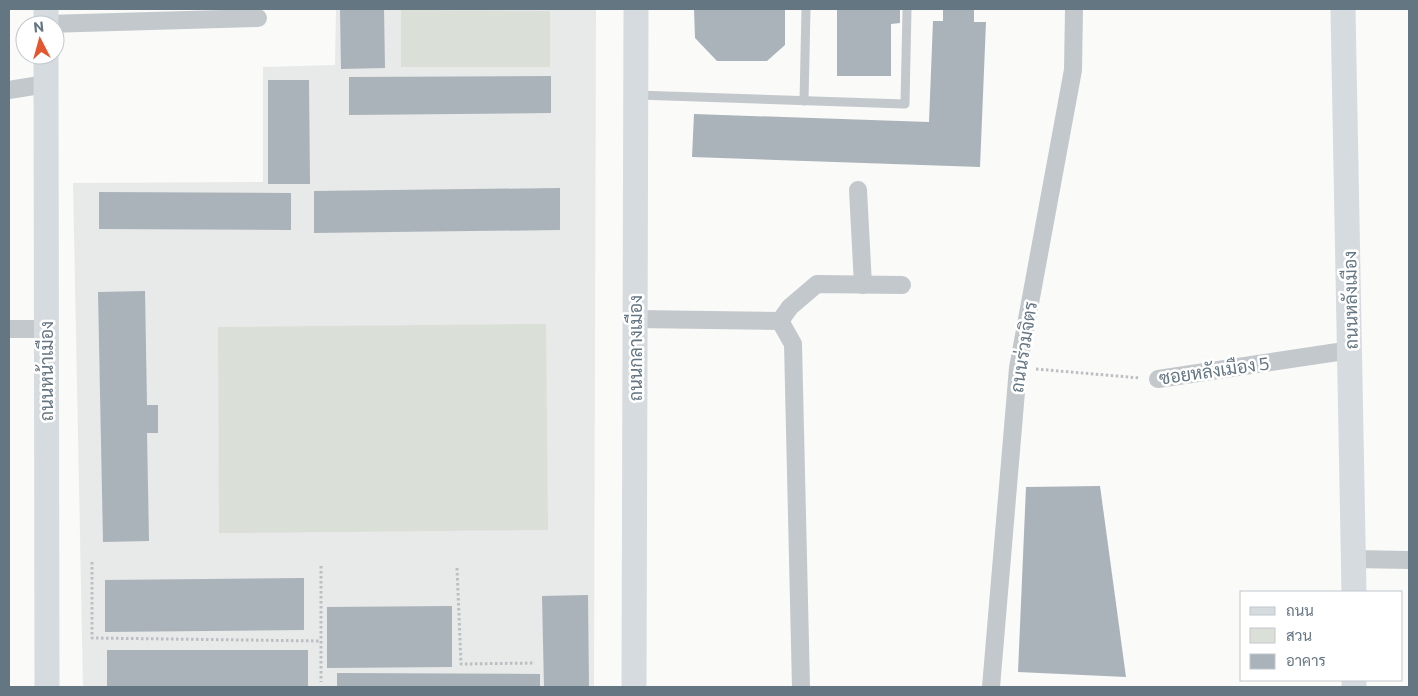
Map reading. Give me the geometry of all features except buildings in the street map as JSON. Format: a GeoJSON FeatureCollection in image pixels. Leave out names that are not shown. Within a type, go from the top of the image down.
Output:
{"type":"FeatureCollection","features":[{"type":"Feature","properties":{"kind":"street","name":"ถนนกลางเมือง"},"geometry":{"type":"LineString","coordinates":[[634,687],[636,9]]}},
{"type":"Feature","properties":{"kind":"street","name":"ถนนร่วมจิตร"},"geometry":{"type":"LineString","coordinates":[[991,687],[1018,368],[1073,70],[1074,9]]}},
{"type":"Feature","properties":{"kind":"street","name":"ถนนหลังเมือง"},"geometry":{"type":"LineString","coordinates":[[1343,9],[1351,350],[1354,591]]}},
{"type":"Feature","properties":{"kind":"street"},"geometry":{"type":"LineString","coordinates":[[65,19],[258,18]]}},
{"type":"Feature","properties":{"kind":"street","name":"ถนนหน้าเมือง"},"geometry":{"type":"LineString","coordinates":[[46,65],[47,687]]}},
{"type":"Feature","properties":{"kind":"street"},"geometry":{"type":"LineString","coordinates":[[9,90],[46,84]]}},
{"type":"Feature","properties":{"kind":"street"},"geometry":{"type":"LineString","coordinates":[[858,190],[863,285]]}},
{"type":"Feature","properties":{"kind":"street"},"geometry":{"type":"LineString","coordinates":[[780,321],[790,307],[817,284],[902,285]]}},
{"type":"Feature","properties":{"kind":"street"},"geometry":{"type":"LineString","coordinates":[[636,319],[780,321]]}},
{"type":"Feature","properties":{"kind":"street"},"geometry":{"type":"LineString","coordinates":[[780,321],[793,344],[800,687]]}},
{"type":"Feature","properties":{"kind":"street"},"geometry":{"type":"LineString","coordinates":[[9,329],[46,329]]}},
{"type":"Feature","properties":{"kind":"street","name":"ซอยหลังเมือง 5"},"geometry":{"type":"LineString","coordinates":[[1158,379],[1351,350]]}},
{"type":"Feature","properties":{"kind":"street"},"geometry":{"type":"LineString","coordinates":[[1354,559],[1409,560]]}},
{"type":"Feature","properties":{"kind":"lane"},"geometry":{"type":"LineString","coordinates":[[804,101],[806,9]]}},
{"type":"Feature","properties":{"kind":"lane"},"geometry":{"type":"LineString","coordinates":[[637,95],[905,104],[907,9]]}},
{"type":"Feature","properties":{"kind":"path","name":"ซอยหลังเมือง 5"},"geometry":{"type":"LineString","coordinates":[[1018,368],[1158,379]]}},
{"type":"Feature","properties":{"kind":"path"},"geometry":{"type":"LineString","coordinates":[[92,562],[92,638],[321,640]]}},
{"type":"Feature","properties":{"kind":"path"},"geometry":{"type":"LineString","coordinates":[[321,566],[321,682]]}},
{"type":"Feature","properties":{"kind":"path"},"geometry":{"type":"LineString","coordinates":[[457,568],[461,664],[535,663]]}},
{"type":"Feature","properties":{"kind":"shaded area"},"geometry":{"type":"Polygon","coordinates":[[[336,9],[596,9],[594,687],[83,687],[73,183],[263,182],[263,67],[335,65],[336,9]]]}},
{"type":"Feature","properties":{"kind":"green space"},"geometry":{"type":"Polygon","coordinates":[[[401,10],[550,11],[550,67],[401,67],[401,10]]]}},
{"type":"Feature","properties":{"kind":"green space"},"geometry":{"type":"Polygon","coordinates":[[[546,324],[548,530],[219,533],[218,327],[546,324]]]}}]}
